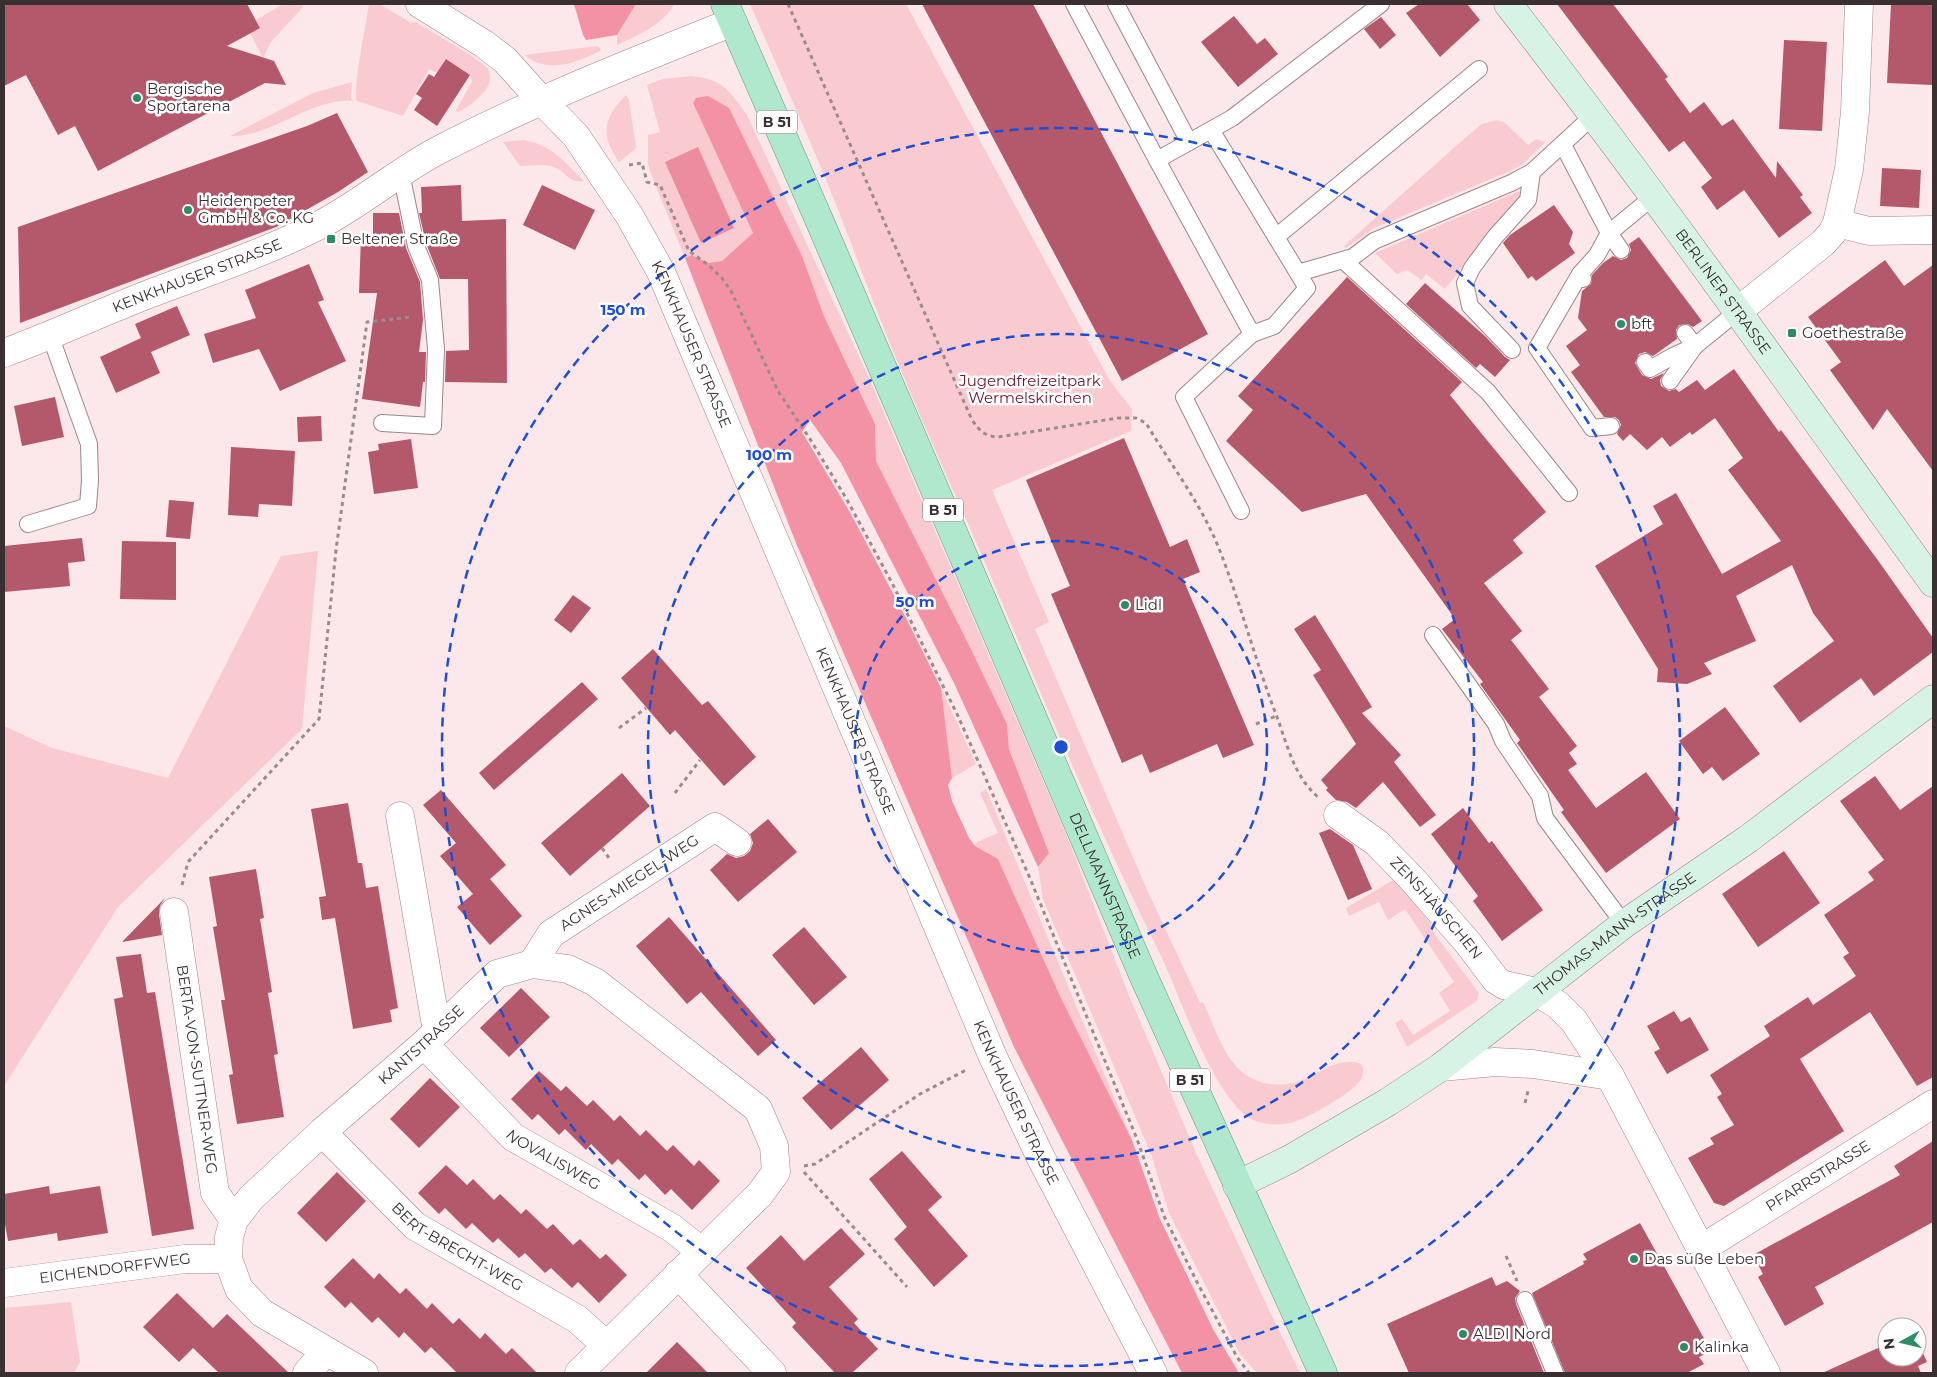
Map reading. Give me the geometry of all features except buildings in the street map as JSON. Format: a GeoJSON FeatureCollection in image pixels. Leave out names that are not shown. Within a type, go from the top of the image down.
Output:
{"type":"FeatureCollection","features":[{"type":"Feature","properties":{"kind":"main road","name":"BERLINER STRASSE"},"geometry":{"type":"LineString","coordinates":[[1508,4],[1654,196],[1933,583]]}},
{"type":"Feature","properties":{"kind":"main road","name":"DELLMANNSTRASSE"},"geometry":{"type":"LineString","coordinates":[[729,13],[1143,975],[1238,1185]]}},
{"type":"Feature","properties":{"kind":"main road","name":"THOMAS-MANN-STRASSE"},"geometry":{"type":"LineString","coordinates":[[1537,992],[1624,924],[1748,839],[1933,699]]}},
{"type":"Feature","properties":{"kind":"main road"},"geometry":{"type":"LineString","coordinates":[[1238,1185],[1290,1159],[1388,1102],[1441,1067],[1537,992]]}},
{"type":"Feature","properties":{"kind":"main road","name":"B 51"},"geometry":{"type":"LineString","coordinates":[[1238,1185],[1322,1373]]}},
{"type":"Feature","properties":{"kind":"street"},"geometry":{"type":"LineString","coordinates":[[420,4],[498,54],[541,100]]}},
{"type":"Feature","properties":{"kind":"street"},"geometry":{"type":"LineString","coordinates":[[1738,311],[1823,243],[1832,233],[1837,223],[1845,196],[1855,112],[1859,4]]}},
{"type":"Feature","properties":{"kind":"street","name":"KENKHAUSER STRASSE"},"geometry":{"type":"LineString","coordinates":[[4,354],[146,295],[295,237],[338,214],[429,155],[541,100],[651,54],[729,13]]}},
{"type":"Feature","properties":{"kind":"street","name":"KENKHAUSER STRASSE"},"geometry":{"type":"LineString","coordinates":[[541,100],[576,136],[629,215],[661,272],[993,1056],[1041,1158],[1153,1373]]}},
{"type":"Feature","properties":{"kind":"street"},"geometry":{"type":"LineString","coordinates":[[1837,223],[1869,231],[1933,230]]}},
{"type":"Feature","properties":{"kind":"street","name":"ZENSHÄUSCHEN"},"geometry":{"type":"LineString","coordinates":[[1338,815],[1377,844],[1412,879],[1468,943],[1496,980],[1504,985],[1537,992]]}},
{"type":"Feature","properties":{"kind":"street"},"geometry":{"type":"LineString","coordinates":[[400,816],[430,1038]]}},
{"type":"Feature","properties":{"kind":"street","name":"AGNES-MIEGEL-WEG"},"geometry":{"type":"LineString","coordinates":[[532,964],[551,934],[715,827],[737,842]]}},
{"type":"Feature","properties":{"kind":"street","name":"BERTA-VON-SUTTNER-WEG"},"geometry":{"type":"LineString","coordinates":[[174,912],[215,1193],[234,1220]]}},
{"type":"Feature","properties":{"kind":"street","name":"KANTSTRASSE"},"geometry":{"type":"LineString","coordinates":[[364,1373],[262,1313],[239,1289],[228,1259],[229,1237],[234,1220],[251,1198],[322,1132],[430,1038],[497,974],[532,964],[568,969],[595,982],[758,1109],[774,1146],[776,1172],[760,1194],[700,1251]]}},
{"type":"Feature","properties":{"kind":"street","name":"THOMAS-MANN-STRASSE"},"geometry":{"type":"LineString","coordinates":[[1537,992],[1558,1004],[1574,1021],[1610,1076],[1766,1373]]}},
{"type":"Feature","properties":{"kind":"street","name":"NOVALISWEG"},"geometry":{"type":"LineString","coordinates":[[430,1038],[513,1137],[672,1228],[700,1251]]}},
{"type":"Feature","properties":{"kind":"street"},"geometry":{"type":"LineString","coordinates":[[1441,1067],[1504,1063],[1533,1064],[1610,1076]]}},
{"type":"Feature","properties":{"kind":"street","name":"PFARRSTRASSE"},"geometry":{"type":"LineString","coordinates":[[1701,1249],[1933,1104]]}},
{"type":"Feature","properties":{"kind":"street","name":"BERT-BRECHT-WEG"},"geometry":{"type":"LineString","coordinates":[[322,1132],[415,1226],[577,1319],[606,1345]]}},
{"type":"Feature","properties":{"kind":"street"},"geometry":{"type":"LineString","coordinates":[[579,1373],[700,1251]]}},
{"type":"Feature","properties":{"kind":"street","name":"EICHENDORFFWEG"},"geometry":{"type":"LineString","coordinates":[[4,1283],[184,1259],[228,1259]]}},
{"type":"Feature","properties":{"kind":"street"},"geometry":{"type":"LineString","coordinates":[[678,1274],[772,1373]]}},
{"type":"Feature","properties":{"kind":"street"},"geometry":{"type":"LineString","coordinates":[[307,1373],[326,1352]]}},
{"type":"Feature","properties":{"kind":"lane"},"geometry":{"type":"LineString","coordinates":[[1074,4],[1252,334]]}},
{"type":"Feature","properties":{"kind":"lane"},"geometry":{"type":"LineString","coordinates":[[1116,4],[1189,142]]}},
{"type":"Feature","properties":{"kind":"lane"},"geometry":{"type":"LineString","coordinates":[[1157,160],[1232,118],[1381,4]]}},
{"type":"Feature","properties":{"kind":"lane"},"geometry":{"type":"LineString","coordinates":[[1276,237],[1478,69]]}},
{"type":"Feature","properties":{"kind":"lane"},"geometry":{"type":"LineString","coordinates":[[1298,273],[1353,257],[1374,241],[1511,183],[1532,172],[1594,115]]}},
{"type":"Feature","properties":{"kind":"lane"},"geometry":{"type":"LineString","coordinates":[[1211,130],[1307,288],[1274,326],[1252,334],[1184,397],[1241,511]]}},
{"type":"Feature","properties":{"kind":"lane"},"geometry":{"type":"LineString","coordinates":[[1563,145],[1609,232],[1621,250]]}},
{"type":"Feature","properties":{"kind":"lane"},"geometry":{"type":"LineString","coordinates":[[1512,350],[1470,306],[1465,283],[1472,268],[1495,237],[1528,200],[1532,172]]}},
{"type":"Feature","properties":{"kind":"lane"},"geometry":{"type":"LineString","coordinates":[[382,423],[433,426],[436,349],[430,280],[416,246],[401,173]]}},
{"type":"Feature","properties":{"kind":"lane"},"geometry":{"type":"LineString","coordinates":[[1611,426],[1592,428],[1537,348],[1582,276],[1600,259],[1609,232],[1654,196]]}},
{"type":"Feature","properties":{"kind":"lane"},"geometry":{"type":"LineString","coordinates":[[1344,260],[1488,392],[1569,493]]}},
{"type":"Feature","properties":{"kind":"lane"},"geometry":{"type":"LineString","coordinates":[[1670,381],[1695,346],[1738,311]]}},
{"type":"Feature","properties":{"kind":"lane"},"geometry":{"type":"LineString","coordinates":[[1684,333],[1695,346]]}},
{"type":"Feature","properties":{"kind":"lane"},"geometry":{"type":"LineString","coordinates":[[28,524],[88,506],[90,480],[89,444],[50,336]]}},
{"type":"Feature","properties":{"kind":"lane"},"geometry":{"type":"LineString","coordinates":[[1646,362],[1650,369],[1669,351],[1695,346]]}},
{"type":"Feature","properties":{"kind":"lane"},"geometry":{"type":"LineString","coordinates":[[1433,635],[1496,724],[1502,741],[1540,796],[1545,818],[1624,924]]}},
{"type":"Feature","properties":{"kind":"lane"},"geometry":{"type":"LineString","coordinates":[[1524,1300],[1555,1373]]}},
{"type":"Feature","properties":{"kind":"path"},"geometry":{"type":"LineString","coordinates":[[788,4],[972,420],[980,432],[988,436],[998,437],[1118,418],[1136,418],[1146,423],[1208,521],[1221,552],[1294,764],[1305,786],[1338,815]]}},
{"type":"Feature","properties":{"kind":"path"},"geometry":{"type":"LineString","coordinates":[[604,177],[623,167],[642,163],[647,182],[660,185],[689,251],[714,270],[731,291],[778,391],[846,498],[892,583],[958,716],[1030,876],[1137,1139],[1164,1216],[1233,1349],[1249,1373]]}},
{"type":"Feature","properties":{"kind":"path"},"geometry":{"type":"LineString","coordinates":[[174,912],[188,862],[319,720],[336,550],[367,322],[432,314]]}},
{"type":"Feature","properties":{"kind":"path"},"geometry":{"type":"LineString","coordinates":[[619,728],[646,708]]}},
{"type":"Feature","properties":{"kind":"path"},"geometry":{"type":"LineString","coordinates":[[1256,724],[1276,716]]}},
{"type":"Feature","properties":{"kind":"path"},"geometry":{"type":"LineString","coordinates":[[675,793],[700,760]]}},
{"type":"Feature","properties":{"kind":"path"},"geometry":{"type":"LineString","coordinates":[[907,1287],[800,1167],[815,1164],[920,1094],[993,1056]]}},
{"type":"Feature","properties":{"kind":"path"},"geometry":{"type":"LineString","coordinates":[[1506,1256],[1515,1277]]}},
{"type":"Feature","properties":{"kind":"green space"},"geometry":{"type":"Polygon","coordinates":[[[283,4],[303,4],[302,8],[270,43],[263,58],[250,33],[260,28],[256,20],[283,4]]]}},
{"type":"Feature","properties":{"kind":"green space"},"geometry":{"type":"Polygon","coordinates":[[[369,4],[380,4],[411,23],[416,22],[483,64],[489,72],[490,79],[487,89],[471,105],[457,112],[456,110],[472,82],[470,75],[446,59],[437,73],[429,69],[403,116],[357,101],[356,84],[369,4]]]}},
{"type":"Feature","properties":{"kind":"green space"},"geometry":{"type":"Polygon","coordinates":[[[636,4],[674,4],[664,18],[641,33],[617,45],[617,35],[636,4]]]}},
{"type":"Feature","properties":{"kind":"green space","name":"Jugendfreizeitpark Wermelskirchen"},"geometry":{"type":"Polygon","coordinates":[[[750,4],[906,4],[1110,381],[1132,409],[1131,431],[992,490],[1049,622],[1035,629],[1147,890],[1200,1003],[1203,1002],[1226,1053],[1244,1073],[1255,1080],[1269,1084],[1296,1082],[1328,1067],[1345,1062],[1361,1065],[1363,1070],[1362,1077],[1358,1083],[1341,1097],[1318,1111],[1290,1123],[1267,1124],[1259,1122],[1244,1113],[1229,1097],[1201,1050],[1161,956],[1113,856],[1068,755],[918,411],[827,182],[750,4]]]}},
{"type":"Feature","properties":{"kind":"green space"},"geometry":{"type":"Polygon","coordinates":[[[597,46],[601,49],[600,51],[562,65],[543,64],[525,55],[597,46]]]}},
{"type":"Feature","properties":{"kind":"green space"},"geometry":{"type":"Polygon","coordinates":[[[691,76],[718,83],[736,99],[747,115],[869,378],[1066,834],[1128,993],[1196,1153],[1300,1373],[1257,1373],[1240,1354],[1169,1213],[1151,1154],[1043,899],[1038,867],[1049,853],[1009,749],[1007,724],[876,461],[875,424],[824,316],[802,256],[693,103],[753,233],[722,261],[710,263],[691,255],[685,258],[648,164],[648,135],[660,132],[647,85],[663,79],[691,76]]]}},
{"type":"Feature","properties":{"kind":"green space"},"geometry":{"type":"Polygon","coordinates":[[[352,82],[351,98],[353,101],[321,105],[260,131],[230,136],[313,93],[352,82]]]}},
{"type":"Feature","properties":{"kind":"green space"},"geometry":{"type":"Polygon","coordinates":[[[626,95],[629,100],[636,148],[619,162],[609,143],[607,127],[613,111],[626,95]]]}},
{"type":"Feature","properties":{"kind":"green space"},"geometry":{"type":"Polygon","coordinates":[[[1496,120],[1504,122],[1528,145],[1536,139],[1545,142],[1523,164],[1510,171],[1374,228],[1346,248],[1344,246],[1465,138],[1482,124],[1496,120]]]}},
{"type":"Feature","properties":{"kind":"green space"},"geometry":{"type":"Polygon","coordinates":[[[524,140],[550,150],[584,181],[575,181],[552,166],[520,166],[503,142],[524,140]]]}},
{"type":"Feature","properties":{"kind":"green space"},"geometry":{"type":"Polygon","coordinates":[[[1519,191],[1522,194],[1445,289],[1426,274],[1422,280],[1407,270],[1397,274],[1375,253],[1519,191]]]}},
{"type":"Feature","properties":{"kind":"green space"},"geometry":{"type":"Polygon","coordinates":[[[318,551],[302,729],[118,907],[4,1086],[4,726],[52,748],[168,778],[281,556],[318,551]]]}},
{"type":"Feature","properties":{"kind":"green space"},"geometry":{"type":"Polygon","coordinates":[[[941,688],[976,764],[952,778],[941,688]]]}},
{"type":"Feature","properties":{"kind":"green space"},"geometry":{"type":"Polygon","coordinates":[[[986,789],[1132,1140],[1061,998],[998,859],[975,846],[977,842],[998,833],[980,793],[986,789]]]}},
{"type":"Feature","properties":{"kind":"green space"},"geometry":{"type":"Polygon","coordinates":[[[1395,879],[1431,924],[1433,932],[1479,993],[1477,1001],[1407,1047],[1395,1023],[1402,1019],[1413,1035],[1450,1011],[1439,993],[1454,982],[1405,909],[1388,920],[1379,902],[1349,916],[1346,908],[1395,879]]]}},
{"type":"Feature","properties":{"kind":"green space"},"geometry":{"type":"Polygon","coordinates":[[[71,1302],[80,1362],[74,1373],[4,1373],[4,1308],[71,1302]]]}},
{"type":"Feature","properties":{"kind":"shaded area"},"geometry":{"type":"Polygon","coordinates":[[[574,4],[636,4],[617,35],[586,40],[574,4]]]}},
{"type":"Feature","properties":{"kind":"shaded area"},"geometry":{"type":"Polygon","coordinates":[[[708,96],[729,108],[802,256],[824,316],[875,424],[876,461],[1007,724],[1009,749],[1049,853],[1038,867],[954,683],[841,463],[810,420],[802,432],[851,514],[941,688],[952,778],[948,785],[952,801],[969,838],[975,846],[998,859],[1061,998],[1132,1140],[1160,1219],[1214,1331],[1239,1373],[1182,1373],[1014,1047],[796,543],[685,258],[691,255],[709,263],[722,261],[753,233],[693,103],[696,98],[708,96]]]}},
{"type":"Feature","properties":{"kind":"shaded area"},"geometry":{"type":"Polygon","coordinates":[[[698,147],[734,228],[701,243],[665,162],[698,147]]]}},
{"type":"Feature","properties":{"kind":"place","name":"Bergische Sportarena"},"geometry":{"type":"Point","coordinates":[137,98]}},
{"type":"Feature","properties":{"kind":"place","name":"Heidenpeter GmbH & Co. KG"},"geometry":{"type":"Point","coordinates":[188,210]}},
{"type":"Feature","properties":{"kind":"place","name":"Beltener Straße"},"geometry":{"type":"Point","coordinates":[331,239]}},
{"type":"Feature","properties":{"kind":"place","name":"bft"},"geometry":{"type":"Point","coordinates":[1621,324]}},
{"type":"Feature","properties":{"kind":"place","name":"Goethestraße"},"geometry":{"type":"Point","coordinates":[1792,333]}},
{"type":"Feature","properties":{"kind":"place","name":"Lidl"},"geometry":{"type":"Point","coordinates":[1125,605]}},
{"type":"Feature","properties":{"kind":"place","name":"Das süße Leben"},"geometry":{"type":"Point","coordinates":[1634,1259]}},
{"type":"Feature","properties":{"kind":"place","name":"ALDI Nord"},"geometry":{"type":"Point","coordinates":[1463,1334]}},
{"type":"Feature","properties":{"kind":"place","name":"Kalinka"},"geometry":{"type":"Point","coordinates":[1684,1347]}}]}
